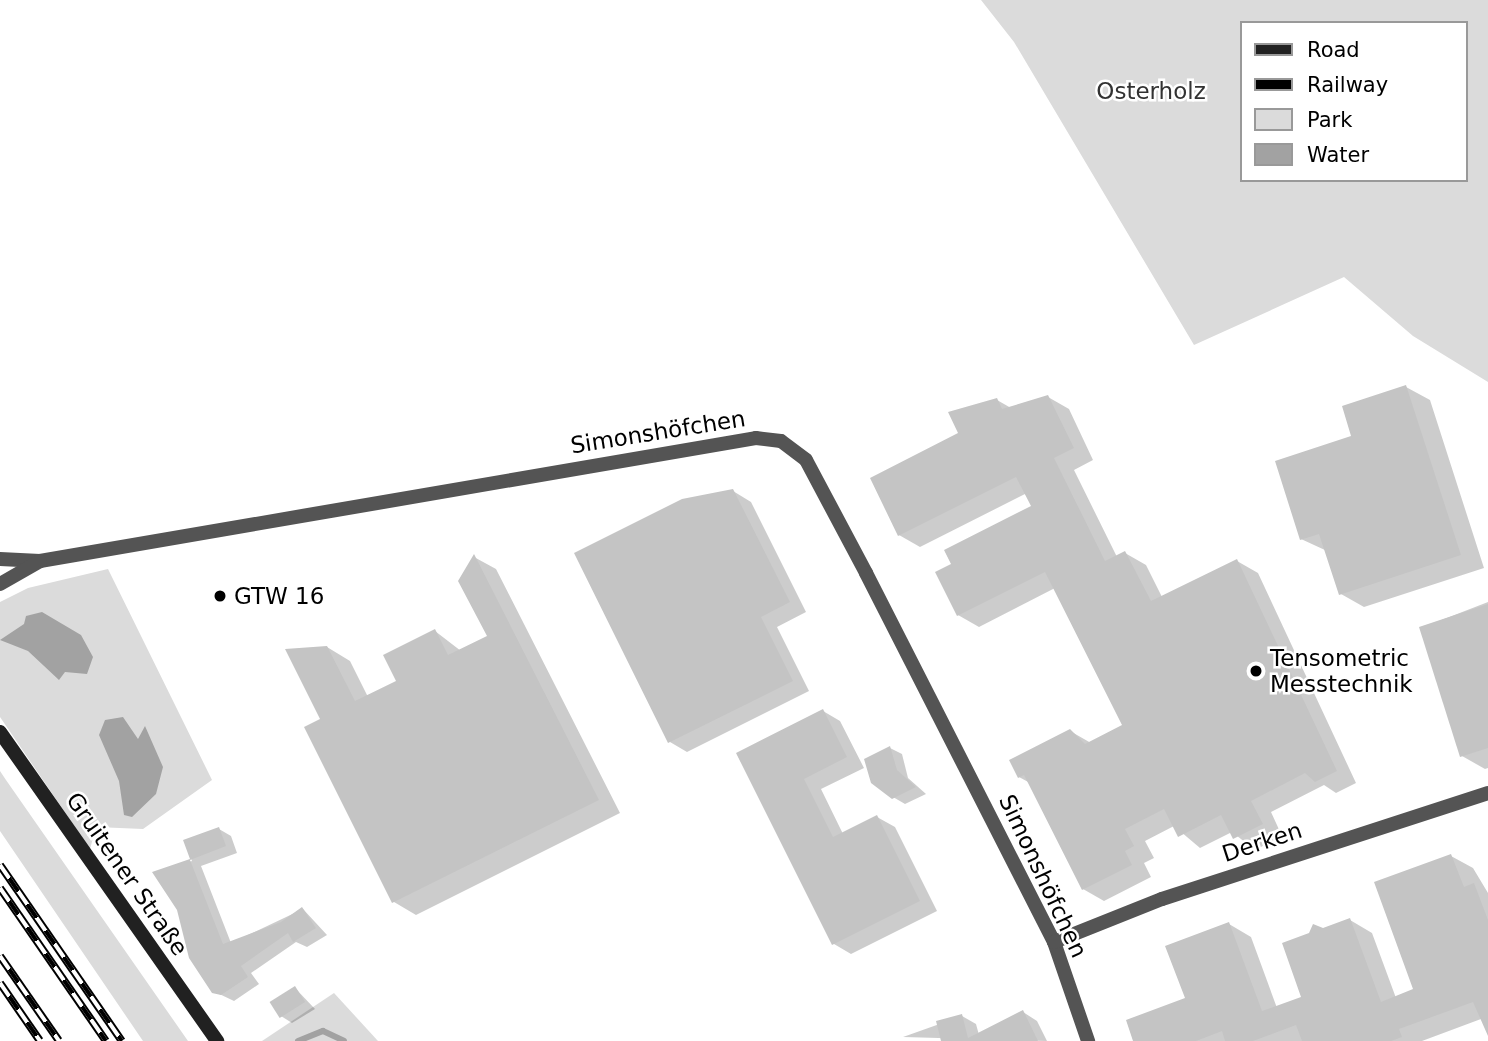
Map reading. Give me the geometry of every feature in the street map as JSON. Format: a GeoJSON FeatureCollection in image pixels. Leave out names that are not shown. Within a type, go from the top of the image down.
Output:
{"type":"FeatureCollection","features":[{"type":"Feature","properties":{"kind":"street","name":"Simonshöfchen"},"geometry":{"type":"LineString","coordinates":[[0,559],[40,561],[756,438],[781,441],[806,460],[1054,942],[1088,1041]]}},
{"type":"Feature","properties":{"kind":"street","name":"Simonshöfchen"},"geometry":{"type":"LineString","coordinates":[[0,584],[40,561]]}},
{"type":"Feature","properties":{"kind":"street","name":"Gruitener Straße"},"geometry":{"type":"LineString","coordinates":[[0,732],[217,1041]]}},
{"type":"Feature","properties":{"kind":"street","name":"Derken"},"geometry":{"type":"LineString","coordinates":[[1054,942],[1162,899],[1488,793]]}},
{"type":"Feature","properties":{"kind":"green space","name":"Osterholz"},"geometry":{"type":"Polygon","coordinates":[[[981,0],[1488,0],[1488,382],[1413,336],[1344,277],[1194,345],[1014,42],[981,0]]]}},
{"type":"Feature","properties":{"kind":"green space"},"geometry":{"type":"Polygon","coordinates":[[[108,569],[212,780],[143,829],[96,827],[90,849],[0,717],[0,602],[28,588],[108,569]]]}},
{"type":"Feature","properties":{"kind":"green space"},"geometry":{"type":"Polygon","coordinates":[[[0,771],[188,1041],[143,1041],[0,831],[0,771]]]}},
{"type":"Feature","properties":{"kind":"green space"},"geometry":{"type":"Polygon","coordinates":[[[334,993],[378,1041],[262,1041],[334,993]]]}},
{"type":"Feature","properties":{"kind":"water"},"geometry":{"type":"Polygon","coordinates":[[[42,612],[81,635],[93,657],[87,674],[65,672],[59,680],[28,651],[0,640],[24,624],[26,616],[42,612]]]}},
{"type":"Feature","properties":{"kind":"water"},"geometry":{"type":"Polygon","coordinates":[[[123,717],[138,739],[145,726],[163,767],[156,794],[132,817],[124,815],[119,781],[99,735],[105,720],[123,717]]]}},
{"type":"Feature","properties":{"kind":"building"},"geometry":{"type":"Polygon","coordinates":[[[1406,385],[1461,555],[1339,595],[1319,534],[1300,540],[1275,461],[1351,436],[1342,406],[1406,385]]]}},
{"type":"Feature","properties":{"kind":"building"},"geometry":{"type":"Polygon","coordinates":[[[1048,395],[1074,448],[1054,458],[1105,561],[1125,551],[1151,601],[1237,559],[1337,771],[1315,782],[1305,773],[1251,801],[1263,824],[1233,839],[1221,815],[1178,837],[1164,809],[1125,829],[1134,846],[1125,851],[1132,865],[1082,890],[1024,775],[1018,778],[1009,760],[1070,729],[1085,744],[1122,725],[1045,572],[957,616],[935,572],[951,564],[944,550],[1031,506],[1016,477],[898,536],[870,478],[958,433],[948,412],[997,398],[1002,409],[1048,395]]]}},
{"type":"Feature","properties":{"kind":"building"},"geometry":{"type":"Polygon","coordinates":[[[733,489],[790,602],[761,617],[793,681],[668,743],[574,553],[682,499],[733,489]]]}},
{"type":"Feature","properties":{"kind":"building"},"geometry":{"type":"Polygon","coordinates":[[[474,554],[599,800],[392,903],[304,727],[320,719],[285,649],[327,646],[355,701],[396,681],[383,655],[435,629],[448,655],[487,636],[458,581],[474,554]]]}},
{"type":"Feature","properties":{"kind":"building"},"geometry":{"type":"Polygon","coordinates":[[[1488,604],[1488,748],[1460,757],[1419,627],[1488,604]]]}},
{"type":"Feature","properties":{"kind":"building"},"geometry":{"type":"Polygon","coordinates":[[[823,709],[847,757],[804,779],[833,837],[877,815],[920,901],[832,945],[736,753],[823,709]]]}},
{"type":"Feature","properties":{"kind":"building"},"geometry":{"type":"Polygon","coordinates":[[[890,746],[897,770],[916,787],[892,799],[871,783],[864,759],[890,746]]]}},
{"type":"Feature","properties":{"kind":"building"},"geometry":{"type":"Polygon","coordinates":[[[219,827],[226,846],[190,860],[223,944],[281,922],[302,907],[316,928],[293,942],[288,933],[241,966],[248,977],[221,995],[212,993],[189,958],[177,910],[152,872],[190,859],[183,840],[219,827]]]}},
{"type":"Feature","properties":{"kind":"building"},"geometry":{"type":"Polygon","coordinates":[[[1451,854],[1464,887],[1474,883],[1488,920],[1488,1036],[1473,1002],[1399,1029],[1402,1037],[1391,1041],[1302,1041],[1296,1025],[1253,1041],[1225,1041],[1222,1031],[1196,1041],[1133,1041],[1126,1020],[1185,998],[1165,946],[1229,922],[1262,1011],[1301,997],[1282,943],[1309,933],[1313,924],[1323,928],[1350,918],[1381,1002],[1413,989],[1374,882],[1451,854]]]}},
{"type":"Feature","properties":{"kind":"building"},"geometry":{"type":"Polygon","coordinates":[[[295,986],[305,1002],[280,1018],[270,1002],[295,986]]]}},
{"type":"Feature","properties":{"kind":"building"},"geometry":{"type":"Polygon","coordinates":[[[1023,1010],[1038,1041],[941,1041],[936,1021],[962,1014],[968,1038],[1023,1010]]]}},
{"type":"Feature","properties":{"kind":"waterway"},"geometry":{"type":"LineString","coordinates":[[298,1041],[323,1031],[344,1041]]}},
{"type":"Feature","properties":{"kind":"railway"},"geometry":{"type":"LineString","coordinates":[[0,865],[122,1041]]}},
{"type":"Feature","properties":{"kind":"railway"},"geometry":{"type":"LineString","coordinates":[[0,888],[106,1041]]}},
{"type":"Feature","properties":{"kind":"railway"},"geometry":{"type":"LineString","coordinates":[[0,956],[59,1041]]}},
{"type":"Feature","properties":{"kind":"railway"},"geometry":{"type":"LineString","coordinates":[[0,983],[40,1041]]}},
{"type":"Feature","properties":{"kind":"place","name":"GTW 16"},"geometry":{"type":"Point","coordinates":[220,596]}},
{"type":"Feature","properties":{"kind":"place","name":"Tensometric Messtechnik"},"geometry":{"type":"Point","coordinates":[1256,671]}}]}
